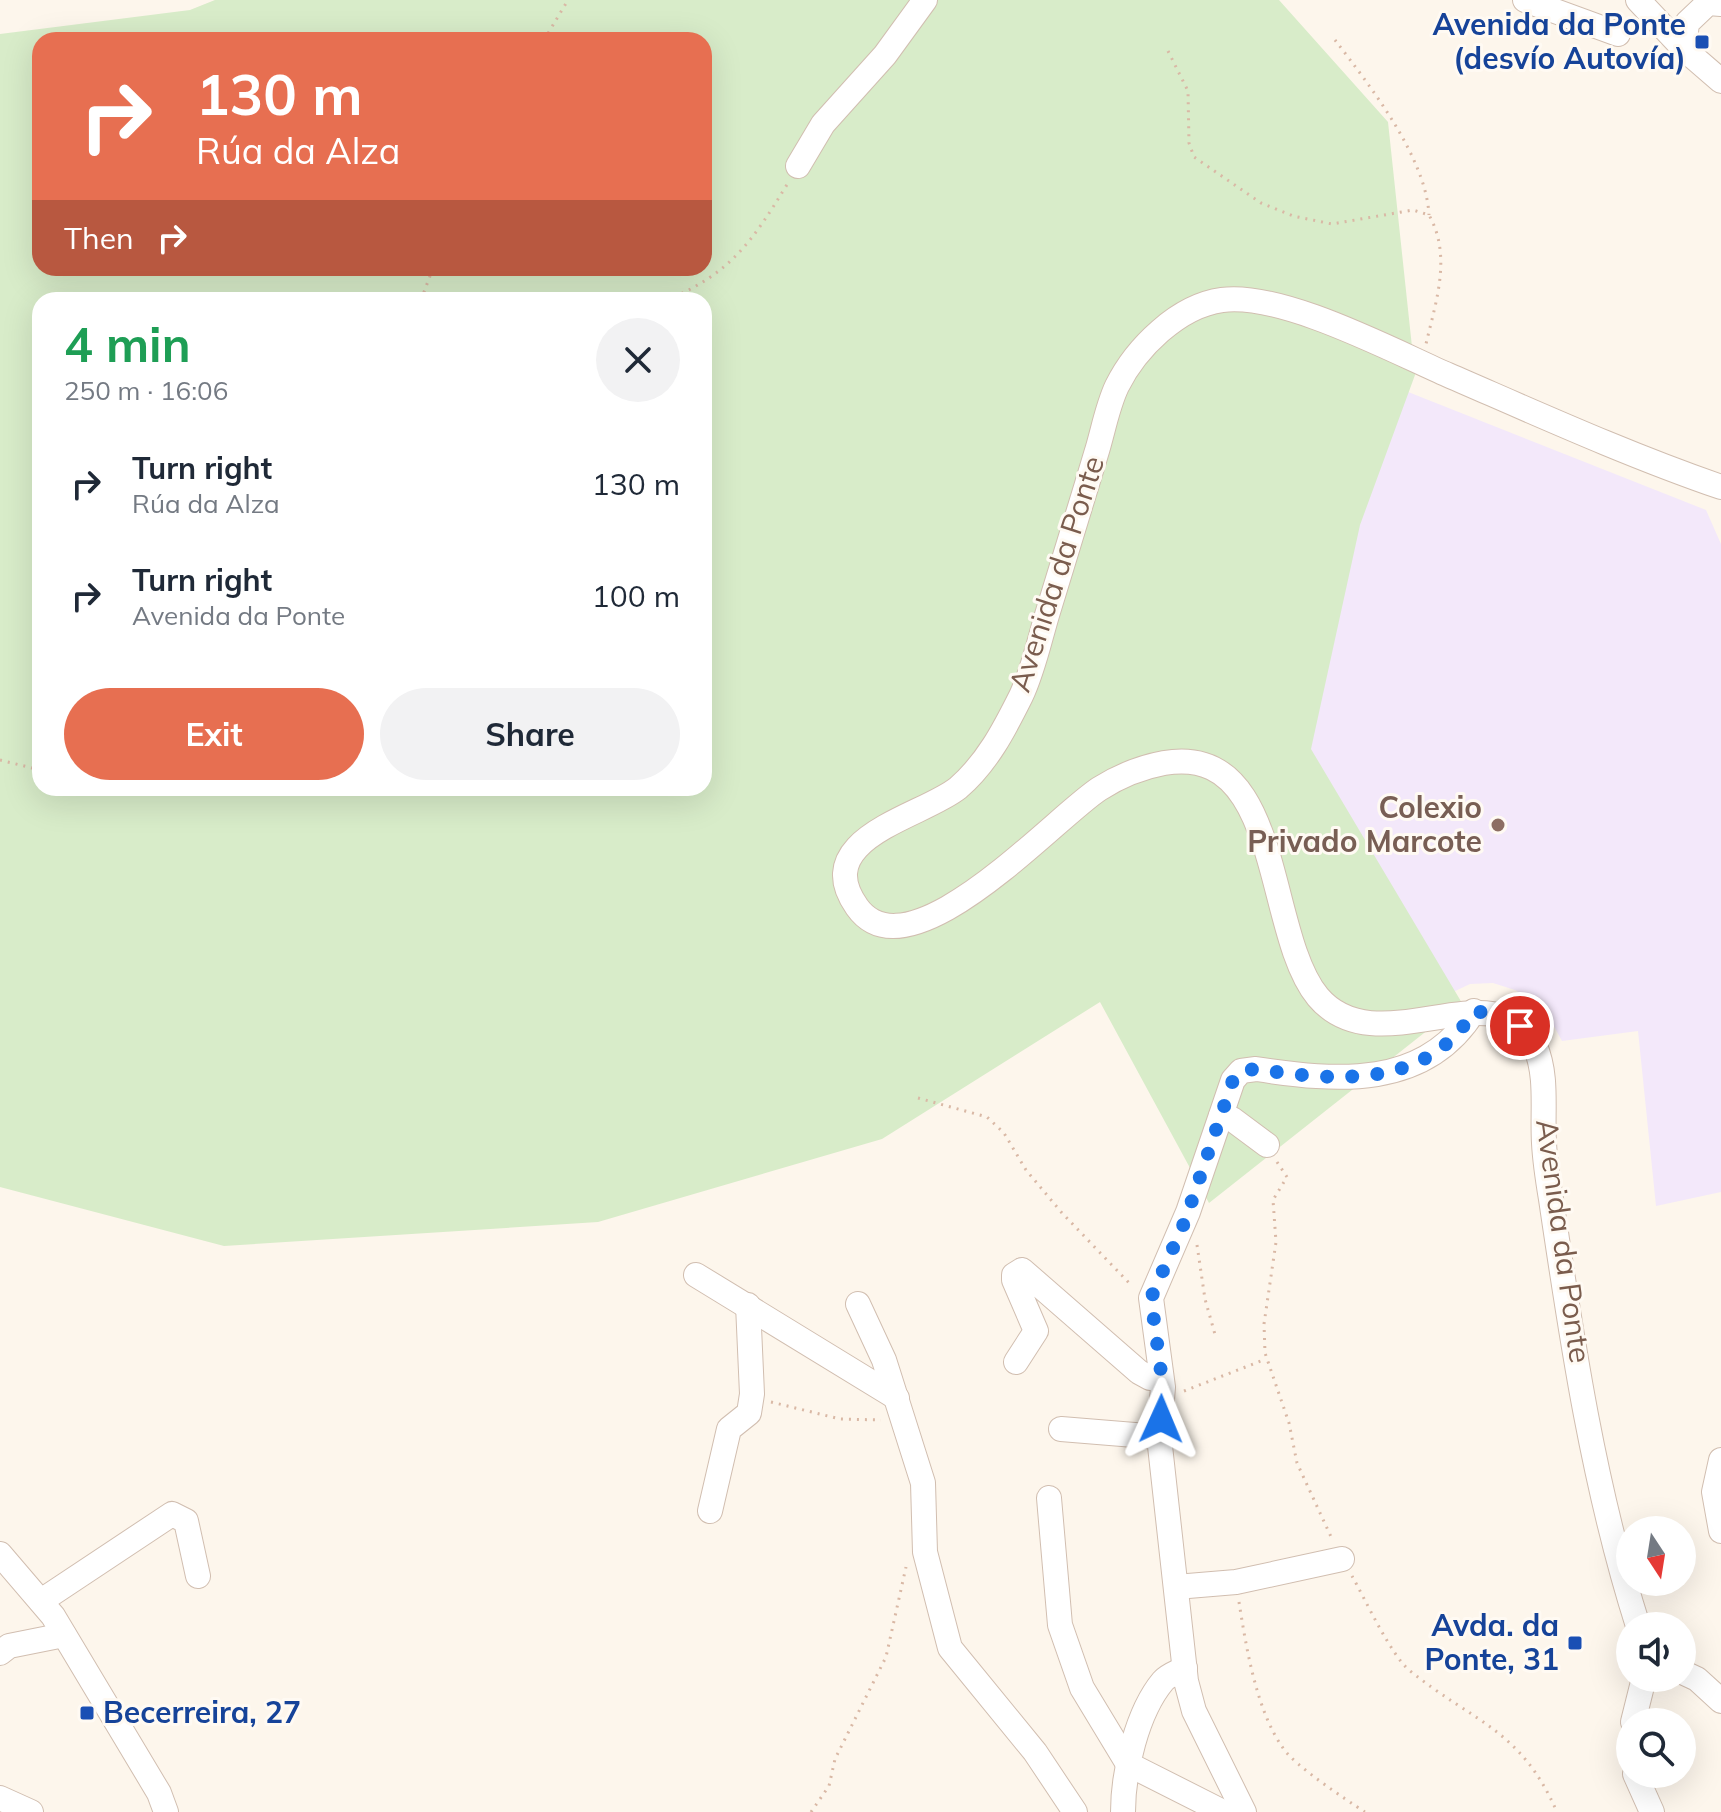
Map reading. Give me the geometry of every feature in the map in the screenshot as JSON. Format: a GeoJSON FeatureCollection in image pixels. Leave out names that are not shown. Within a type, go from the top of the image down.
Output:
{"type":"FeatureCollection","features":[{"type":"Feature","properties":{"kind":"street"},"geometry":{"type":"LineString","coordinates":[[798,166],[823,124],[885,55],[925,0]]}},
{"type":"Feature","properties":{"kind":"street"},"geometry":{"type":"LineString","coordinates":[[1525,0],[1618,34]]}},
{"type":"Feature","properties":{"kind":"street"},"geometry":{"type":"LineString","coordinates":[[1649,4],[1715,3]]}},
{"type":"Feature","properties":{"kind":"street"},"geometry":{"type":"LineString","coordinates":[[1684,49],[1687,23],[1715,3]]}},
{"type":"Feature","properties":{"kind":"street"},"geometry":{"type":"LineString","coordinates":[[1649,4],[1684,49],[1721,81]]}},
{"type":"Feature","properties":{"kind":"street","name":"Avenida da Ponte"},"geometry":{"type":"LineString","coordinates":[[1633,1612],[1610,1540],[1592,1439],[1548,1178],[1538,1055],[1520,1026],[1495,1014],[1474,1011],[1394,1025],[1341,1018],[1316,995],[1297,962],[1255,817],[1243,793],[1228,774],[1209,763],[1165,763],[1119,778],[1096,791],[974,891],[932,918],[910,927],[888,927],[870,922],[850,896],[847,878],[850,856],[860,840],[949,795],[990,753],[1025,687],[1117,385],[1157,332],[1189,311],[1221,300],[1254,301],[1320,319],[1655,465],[1721,487]]}},
{"type":"Feature","properties":{"kind":"street"},"geometry":{"type":"LineString","coordinates":[[1244,1812],[1194,1711],[1185,1668],[1159,1437],[1162,1388],[1151,1298],[1185,1221],[1233,1080],[1241,1071],[1256,1069],[1348,1078],[1395,1073],[1429,1057],[1462,1030],[1474,1011]]}},
{"type":"Feature","properties":{"kind":"street"},"geometry":{"type":"LineString","coordinates":[[1221,1116],[1232,1119],[1267,1145]]}},
{"type":"Feature","properties":{"kind":"street"},"geometry":{"type":"LineString","coordinates":[[1016,1362],[1036,1331],[1014,1280],[1014,1275],[1022,1270],[1139,1372],[1162,1388]]}},
{"type":"Feature","properties":{"kind":"street"},"geometry":{"type":"LineString","coordinates":[[696,1275],[748,1305],[901,1409]]}},
{"type":"Feature","properties":{"kind":"street"},"geometry":{"type":"LineString","coordinates":[[858,1304],[901,1409],[923,1483],[925,1552],[950,1648],[1035,1752],[1075,1812]]}},
{"type":"Feature","properties":{"kind":"street"},"geometry":{"type":"LineString","coordinates":[[710,1511],[729,1429],[749,1413],[748,1305]]}},
{"type":"Feature","properties":{"kind":"street"},"geometry":{"type":"LineString","coordinates":[[1061,1429],[1159,1437]]}},
{"type":"Feature","properties":{"kind":"street"},"geometry":{"type":"LineString","coordinates":[[1721,1460],[1714,1492],[1721,1531]]}},
{"type":"Feature","properties":{"kind":"street"},"geometry":{"type":"LineString","coordinates":[[1049,1498],[1060,1625],[1082,1688],[1128,1764],[1223,1812]]}},
{"type":"Feature","properties":{"kind":"street"},"geometry":{"type":"LineString","coordinates":[[41,1601],[172,1514],[186,1521],[198,1576]]}},
{"type":"Feature","properties":{"kind":"street"},"geometry":{"type":"LineString","coordinates":[[0,1554],[41,1601],[64,1635],[159,1793],[166,1812]]}},
{"type":"Feature","properties":{"kind":"street"},"geometry":{"type":"LineString","coordinates":[[1176,1587],[1236,1582],[1342,1559]]}},
{"type":"Feature","properties":{"kind":"street"},"geometry":{"type":"LineString","coordinates":[[0,1653],[9,1646],[64,1635]]}},
{"type":"Feature","properties":{"kind":"street"},"geometry":{"type":"LineString","coordinates":[[1123,1812],[1123,1779],[1139,1727],[1164,1679],[1185,1668]]}},
{"type":"Feature","properties":{"kind":"street"},"geometry":{"type":"LineString","coordinates":[[1696,1678],[1721,1701]]}},
{"type":"Feature","properties":{"kind":"street"},"geometry":{"type":"LineString","coordinates":[[1638,1788],[1643,1808]]}},
{"type":"Feature","properties":{"kind":"street"},"geometry":{"type":"LineString","coordinates":[[0,1798],[31,1812]]}},
{"type":"Feature","properties":{"kind":"path"},"geometry":{"type":"LineString","coordinates":[[550,32],[568,0]]}},
{"type":"Feature","properties":{"kind":"path"},"geometry":{"type":"LineString","coordinates":[[1335,40],[1363,77],[1412,157],[1428,193],[1429,215],[1439,233],[1442,273],[1421,363]]}},
{"type":"Feature","properties":{"kind":"path"},"geometry":{"type":"LineString","coordinates":[[1168,51],[1188,91],[1189,143],[1194,157],[1261,203],[1293,216],[1332,224],[1413,210],[1429,215]]}},
{"type":"Feature","properties":{"kind":"path"},"geometry":{"type":"LineString","coordinates":[[682,292],[712,276],[752,242],[798,166]]}},
{"type":"Feature","properties":{"kind":"path"},"geometry":{"type":"LineString","coordinates":[[0,760],[32,768]]}},
{"type":"Feature","properties":{"kind":"path"},"geometry":{"type":"LineString","coordinates":[[918,1098],[987,1117],[1004,1133],[1026,1170],[1062,1213],[1139,1294],[1151,1298]]}},
{"type":"Feature","properties":{"kind":"path"},"geometry":{"type":"LineString","coordinates":[[1267,1145],[1287,1177],[1273,1200],[1276,1242],[1264,1324],[1266,1359],[1289,1423],[1297,1463],[1342,1559],[1402,1663],[1517,1746],[1543,1779],[1557,1812]]}},
{"type":"Feature","properties":{"kind":"path"},"geometry":{"type":"LineString","coordinates":[[1185,1221],[1197,1244],[1205,1299],[1216,1338]]}},
{"type":"Feature","properties":{"kind":"path"},"geometry":{"type":"LineString","coordinates":[[1162,1388],[1266,1359]]}},
{"type":"Feature","properties":{"kind":"path"},"geometry":{"type":"LineString","coordinates":[[751,1402],[780,1402],[840,1419],[901,1409]]}},
{"type":"Feature","properties":{"kind":"path"},"geometry":{"type":"LineString","coordinates":[[811,1812],[829,1786],[835,1759],[886,1657],[906,1566]]}},
{"type":"Feature","properties":{"kind":"path"},"geometry":{"type":"LineString","coordinates":[[1236,1582],[1248,1657],[1277,1739],[1295,1760],[1365,1812]]}},
{"type":"Feature","properties":{"kind":"shaded area","name":"Colexio Privado Marcote"},"geometry":{"type":"Polygon","coordinates":[[[1383,382],[1706,510],[1721,544],[1721,1192],[1656,1206],[1638,1031],[1562,1041],[1544,1008],[1515,990],[1493,983],[1470,984],[1432,1002],[1236,634],[1383,382]]]}},
{"type":"Feature","properties":{"kind":"green space"},"geometry":{"type":"Polygon","coordinates":[[[215,0],[1279,0],[1388,122],[1415,375],[1360,525],[1311,749],[1462,1003],[1209,1203],[1100,1002],[882,1139],[598,1222],[224,1246],[0,1187],[0,34],[190,10],[215,0]]]}},
{"type":"Feature","properties":{"kind":"place","name":"Avenida da Ponte (desvío Autovía)"},"geometry":{"type":"Point","coordinates":[1702,42]}},
{"type":"Feature","properties":{"kind":"place","name":"Colexio Privado Marcote"},"geometry":{"type":"Point","coordinates":[1498,825]}},
{"type":"Feature","properties":{"kind":"place","name":"Avda. da Ponte, 31"},"geometry":{"type":"Point","coordinates":[1575,1643]}},
{"type":"Feature","properties":{"kind":"place","name":"Becerreira, 27"},"geometry":{"type":"Point","coordinates":[87,1713]}},
{"type":"Feature","properties":{"kind":"route"},"geometry":{"type":"LineString","coordinates":[[1161,1419],[1163,1387],[1151,1298],[1185,1221],[1233,1080],[1241,1071],[1256,1069],[1301,1076],[1348,1078],[1395,1073],[1429,1057],[1462,1030],[1474,1011],[1495,1014],[1520,1026]]}}]}
